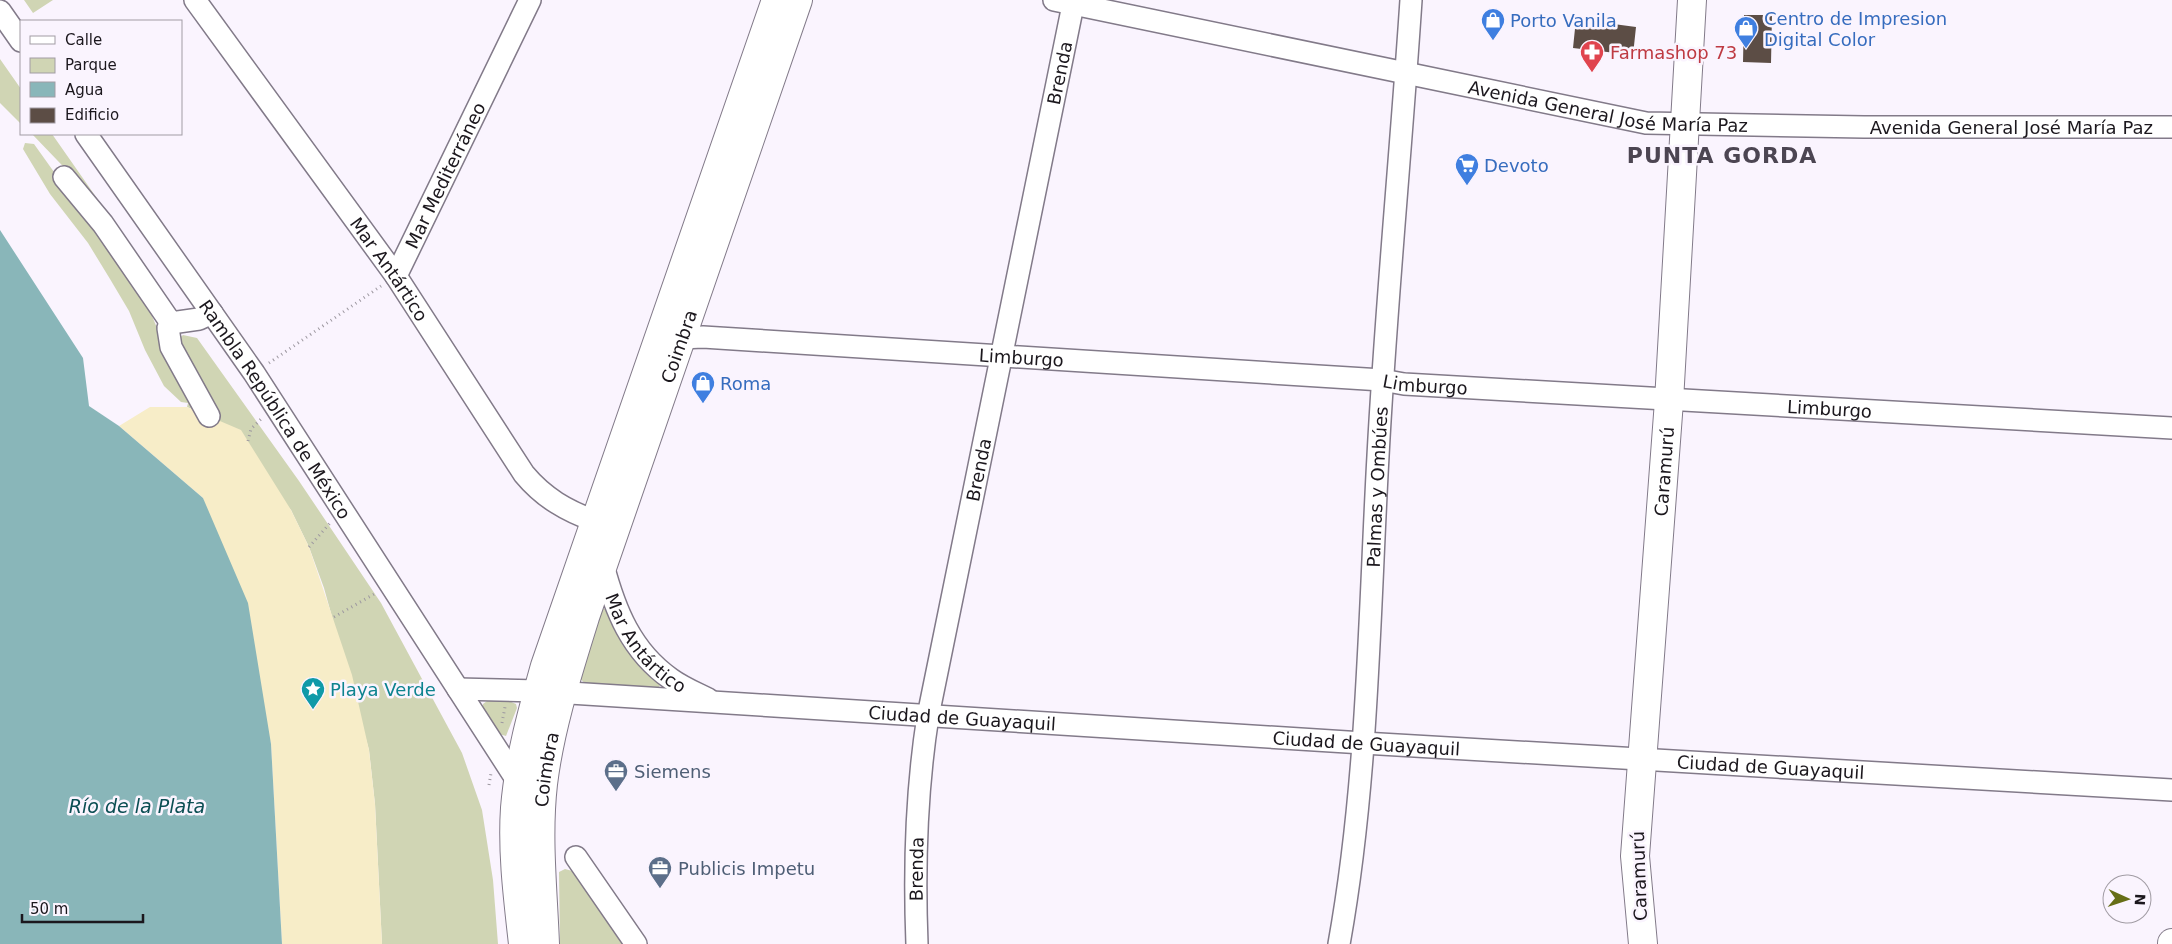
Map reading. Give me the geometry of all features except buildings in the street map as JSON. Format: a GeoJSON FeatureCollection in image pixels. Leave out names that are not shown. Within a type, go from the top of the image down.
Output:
{"type":"FeatureCollection","features":[{"type":"Feature","properties":{"kind":"main road","name":"Coimbra"},"geometry":{"type":"LineString","coordinates":[[545,944],[540,848],[543,784],[550,742],[550,692],[595,521],[776,0]]}},
{"type":"Feature","properties":{"kind":"main road","name":"Coimbra"},"geometry":{"type":"LineString","coordinates":[[518,782],[526,736],[550,692],[603,565],[798,0]]}},
{"type":"Feature","properties":{"kind":"main road","name":"Caramurú"},"geometry":{"type":"LineString","coordinates":[[1643,944],[1635,856],[1669,401],[1692,0]]}},
{"type":"Feature","properties":{"kind":"main road"},"geometry":{"type":"LineString","coordinates":[[518,782],[515,809],[514,864],[523,944]]}},
{"type":"Feature","properties":{"kind":"street","name":"Mar Antártico"},"geometry":{"type":"LineString","coordinates":[[195,0],[396,276],[524,474],[537,490],[553,501],[571,512],[595,521]]}},
{"type":"Feature","properties":{"kind":"street","name":"Mar Mediterráneo"},"geometry":{"type":"LineString","coordinates":[[396,276],[530,0]]}},
{"type":"Feature","properties":{"kind":"street","name":"Palmas y Ombúes"},"geometry":{"type":"LineString","coordinates":[[1339,944],[1351,872],[1363,743],[1382,380],[1411,0]]}},
{"type":"Feature","properties":{"kind":"street","name":"Avenida General José María Paz"},"geometry":{"type":"LineString","coordinates":[[1067,1],[1406,75],[1646,123],[1874,127],[2172,128]]}},
{"type":"Feature","properties":{"kind":"street","name":"Brenda"},"geometry":{"type":"LineString","coordinates":[[917,944],[916,860],[923,750],[928,716],[1002,357],[1067,1]]}},
{"type":"Feature","properties":{"kind":"street"},"geometry":{"type":"LineString","coordinates":[[0,11],[20,41]]}},
{"type":"Feature","properties":{"kind":"street","name":"Rambla República de México"},"geometry":{"type":"LineString","coordinates":[[87,135],[254,373],[518,782]]}},
{"type":"Feature","properties":{"kind":"street"},"geometry":{"type":"LineString","coordinates":[[64,177],[103,224],[171,323]]}},
{"type":"Feature","properties":{"kind":"street"},"geometry":{"type":"LineString","coordinates":[[171,323],[199,319],[212,313]]}},
{"type":"Feature","properties":{"kind":"street"},"geometry":{"type":"LineString","coordinates":[[171,323],[168,328],[170,347],[209,416]]}},
{"type":"Feature","properties":{"kind":"street","name":"Limburgo"},"geometry":{"type":"LineString","coordinates":[[680,338],[703,337],[1382,380],[1404,384],[1669,401],[2172,428]]}},
{"type":"Feature","properties":{"kind":"street","name":"Mar Antártico"},"geometry":{"type":"LineString","coordinates":[[603,565],[613,602],[623,624],[643,653],[671,679],[713,702]]}},
{"type":"Feature","properties":{"kind":"street"},"geometry":{"type":"LineString","coordinates":[[458,689],[550,692]]}},
{"type":"Feature","properties":{"kind":"street","name":"Ciudad de Guayaquil"},"geometry":{"type":"LineString","coordinates":[[550,692],[1641,760],[2172,790]]}},
{"type":"Feature","properties":{"kind":"street"},"geometry":{"type":"LineString","coordinates":[[576,857],[636,944]]}},
{"type":"Feature","properties":{"kind":"path"},"geometry":{"type":"LineString","coordinates":[[254,373],[396,276]]}},
{"type":"Feature","properties":{"kind":"path"},"geometry":{"type":"LineString","coordinates":[[248,441],[251,428],[266,415]]}},
{"type":"Feature","properties":{"kind":"path"},"geometry":{"type":"LineString","coordinates":[[309,547],[336,518]]}},
{"type":"Feature","properties":{"kind":"path"},"geometry":{"type":"LineString","coordinates":[[334,617],[383,589]]}},
{"type":"Feature","properties":{"kind":"green space"},"geometry":{"type":"Polygon","coordinates":[[[24,0],[53,0],[33,13],[24,0]]]}},
{"type":"Feature","properties":{"kind":"green space"},"geometry":{"type":"Polygon","coordinates":[[[0,59],[20,88],[20,123],[0,103],[0,59]]]}},
{"type":"Feature","properties":{"kind":"green space"},"geometry":{"type":"Polygon","coordinates":[[[33,135],[53,135],[187,327],[181,324],[82,186],[33,135]]]}},
{"type":"Feature","properties":{"kind":"green space"},"geometry":{"type":"Polygon","coordinates":[[[25,143],[34,144],[54,172],[58,185],[64,195],[83,209],[150,311],[162,340],[176,341],[183,335],[197,338],[299,481],[381,603],[462,753],[482,810],[493,880],[498,944],[382,944],[375,804],[369,750],[324,588],[309,547],[291,510],[209,416],[187,407],[188,403],[181,402],[164,386],[145,350],[129,311],[88,243],[50,194],[23,149],[25,143]]]}},
{"type":"Feature","properties":{"kind":"green space"},"geometry":{"type":"Polygon","coordinates":[[[602,609],[606,609],[661,683],[659,687],[587,685],[578,677],[602,609]]]}},
{"type":"Feature","properties":{"kind":"green space"},"geometry":{"type":"Polygon","coordinates":[[[487,701],[509,701],[516,704],[517,708],[506,736],[499,734],[483,707],[483,704],[487,701]]]}},
{"type":"Feature","properties":{"kind":"green space"},"geometry":{"type":"Polygon","coordinates":[[[565,869],[576,872],[627,944],[560,944],[559,872],[565,869]]]}},
{"type":"Feature","properties":{"kind":"sand","name":"Playa Verde"},"geometry":{"type":"Polygon","coordinates":[[[150,407],[187,407],[241,430],[291,510],[309,547],[352,675],[369,750],[375,804],[382,944],[282,944],[271,744],[203,498],[119,426],[150,407]]]}},
{"type":"Feature","properties":{"kind":"water","name":"Río de la Plata"},"geometry":{"type":"Polygon","coordinates":[[[0,230],[83,358],[89,406],[119,426],[203,498],[248,603],[271,744],[282,944],[0,944],[0,230]]]}},
{"type":"Feature","properties":{"kind":"place","name":"Porto Vanila"},"geometry":{"type":"Point","coordinates":[1493,41]}},
{"type":"Feature","properties":{"kind":"place","name":"Centro de Impresion Digital Color"},"geometry":{"type":"Point","coordinates":[1746,49]}},
{"type":"Feature","properties":{"kind":"place","name":"Farmashop 73"},"geometry":{"type":"Point","coordinates":[1592,73]}},
{"type":"Feature","properties":{"kind":"place","name":"Devoto"},"geometry":{"type":"Point","coordinates":[1467,186]}},
{"type":"Feature","properties":{"kind":"place","name":"Roma"},"geometry":{"type":"Point","coordinates":[703,404]}},
{"type":"Feature","properties":{"kind":"place","name":"Playa Verde"},"geometry":{"type":"Point","coordinates":[313,710]}},
{"type":"Feature","properties":{"kind":"place","name":"Siemens"},"geometry":{"type":"Point","coordinates":[616,792]}},
{"type":"Feature","properties":{"kind":"place","name":"Publicis Impetu"},"geometry":{"type":"Point","coordinates":[660,889]}},
{"type":"Feature","properties":{"kind":"district","name":"PUNTA GORDA"},"geometry":{"type":"Point","coordinates":[1722,155]}}]}
